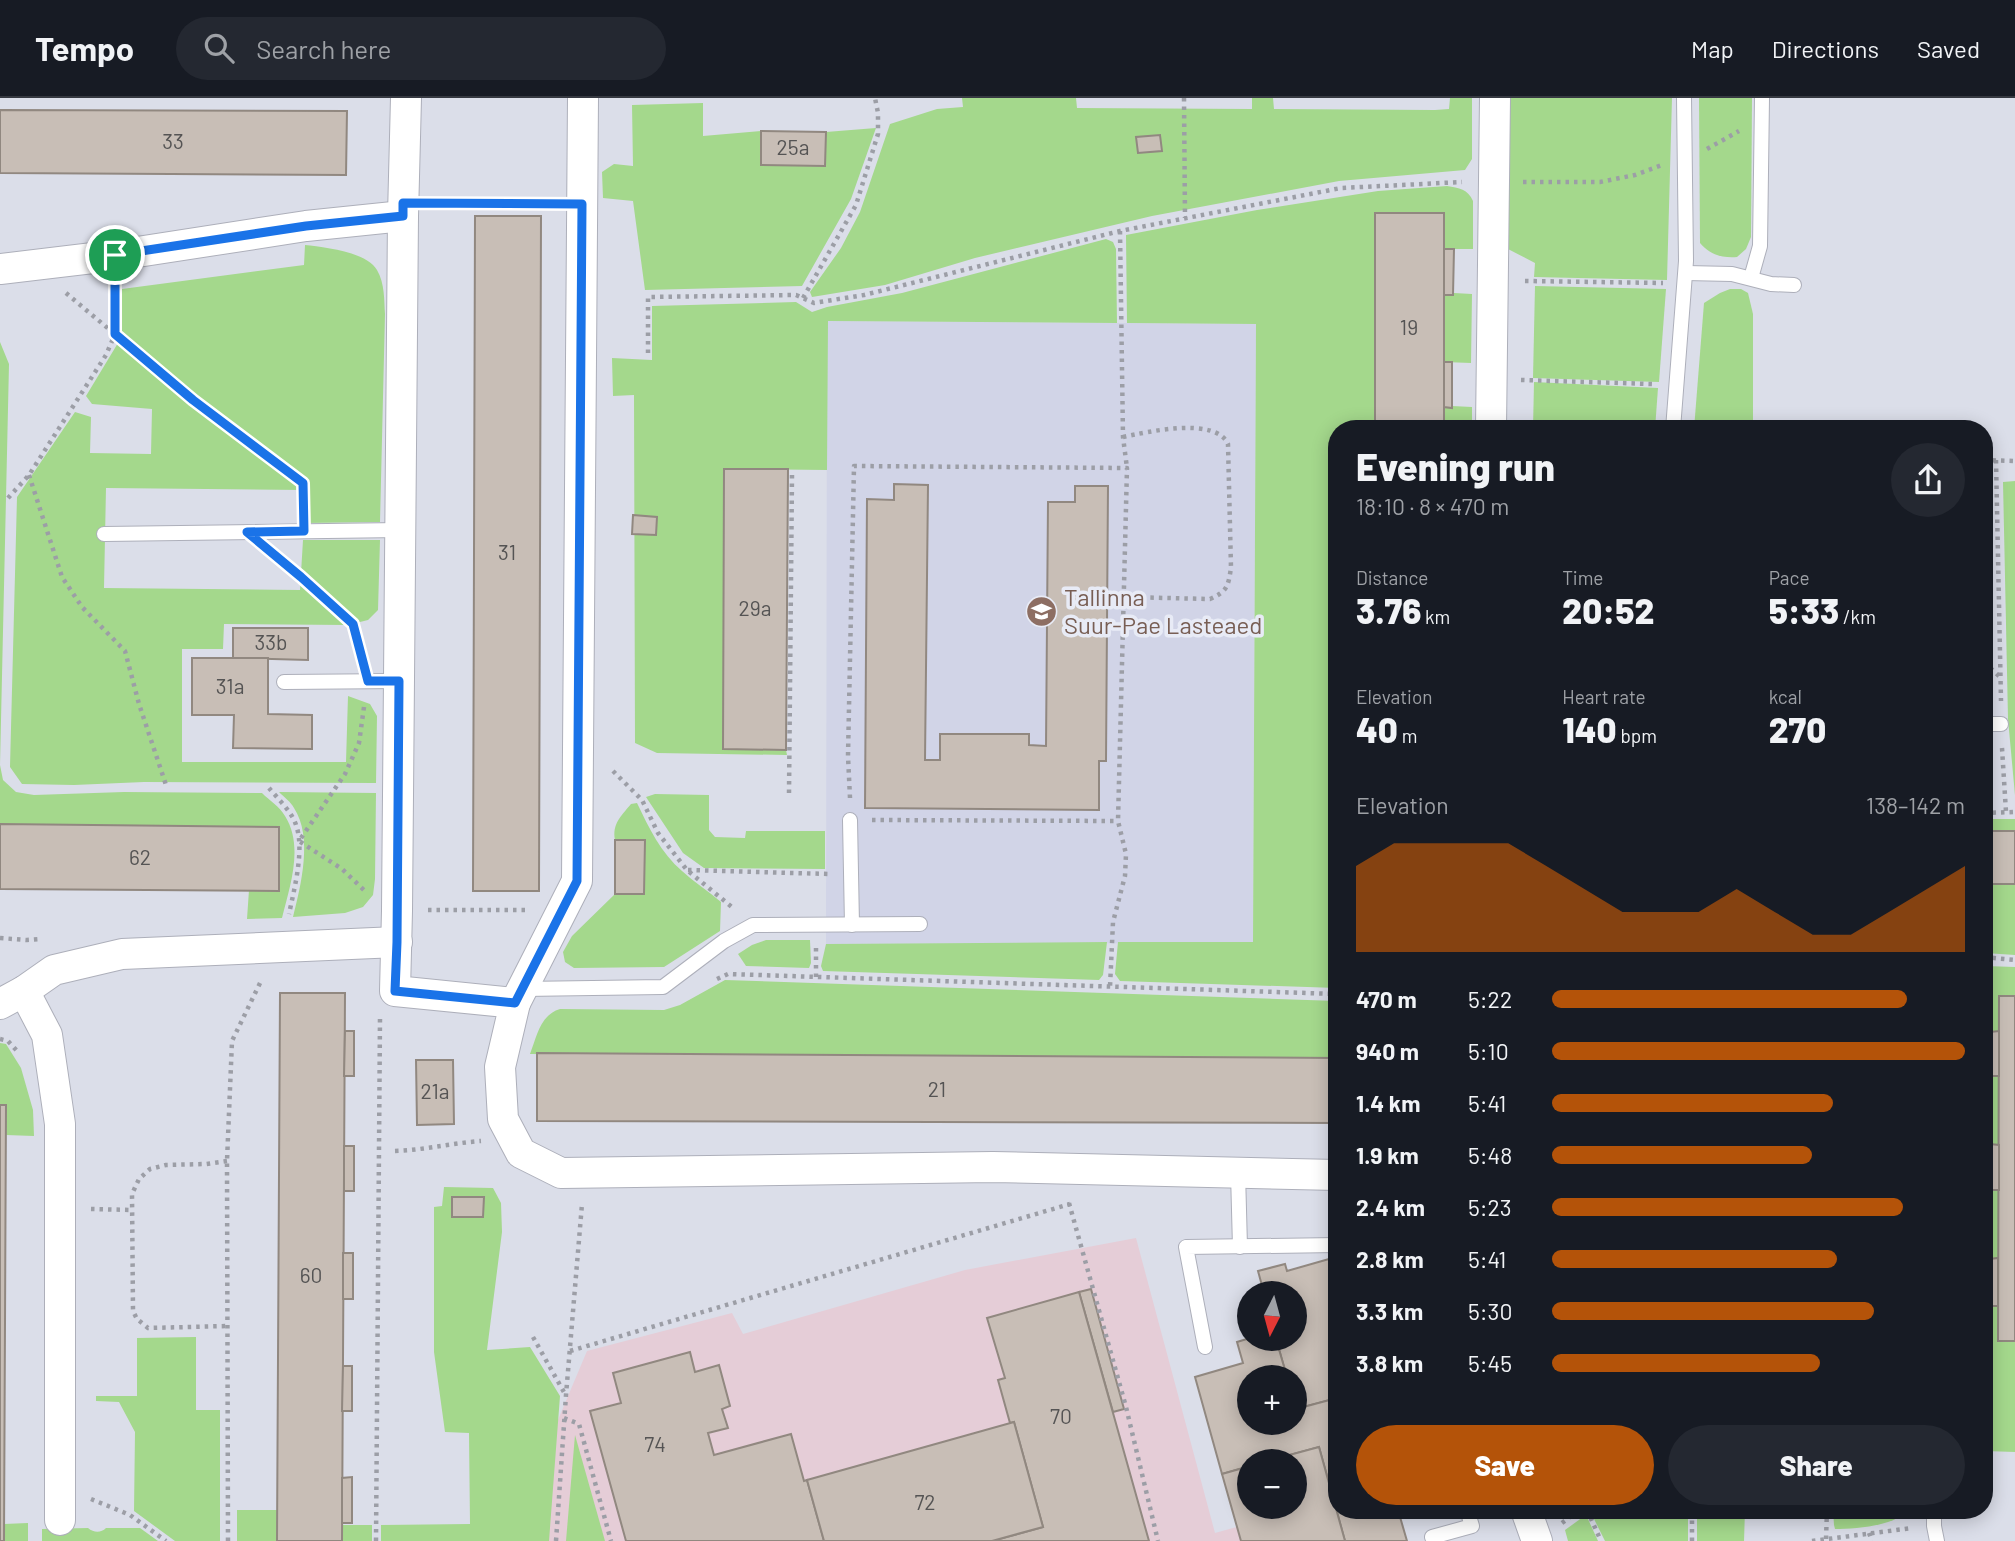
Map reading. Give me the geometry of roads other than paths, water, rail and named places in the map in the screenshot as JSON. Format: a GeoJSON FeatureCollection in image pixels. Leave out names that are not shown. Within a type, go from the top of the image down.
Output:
{"type":"FeatureCollection","features":[{"type":"Feature","properties":{"kind":"street"},"geometry":{"type":"LineString","coordinates":[[406,98],[399,681],[386,905],[397,942],[395,991],[519,996]]}},
{"type":"Feature","properties":{"kind":"street"},"geometry":{"type":"LineString","coordinates":[[583,98],[577,881],[519,996],[500,1068],[503,1119],[521,1153],[561,1173],[993,1167],[1328,1175]]}},
{"type":"Feature","properties":{"kind":"street"},"geometry":{"type":"LineString","coordinates":[[1491,420],[1494,98]]}},
{"type":"Feature","properties":{"kind":"street"},"geometry":{"type":"LineString","coordinates":[[0,269],[115,255],[403,210]]}},
{"type":"Feature","properties":{"kind":"street"},"geometry":{"type":"LineString","coordinates":[[61,1520],[60,1124],[47,1035],[12,998],[54,970],[121,954],[397,942]]}},
{"type":"Feature","properties":{"kind":"street"},"geometry":{"type":"LineString","coordinates":[[1534,1519],[1547,1534]]}},
{"type":"Feature","properties":{"kind":"lane"},"geometry":{"type":"LineString","coordinates":[[1675,420],[1685,278],[1684,98]]}},
{"type":"Feature","properties":{"kind":"lane"},"geometry":{"type":"LineString","coordinates":[[1751,278],[1760,246],[1762,98]]}},
{"type":"Feature","properties":{"kind":"lane"},"geometry":{"type":"LineString","coordinates":[[1685,278],[1732,274],[1771,284],[1794,285]]}},
{"type":"Feature","properties":{"kind":"lane"},"geometry":{"type":"LineString","coordinates":[[104,534],[400,530]]}},
{"type":"Feature","properties":{"kind":"lane"},"geometry":{"type":"LineString","coordinates":[[284,682],[399,681]]}},
{"type":"Feature","properties":{"kind":"lane"},"geometry":{"type":"LineString","coordinates":[[1993,724],[2001,724]]}},
{"type":"Feature","properties":{"kind":"lane"},"geometry":{"type":"LineString","coordinates":[[850,820],[852,925]]}},
{"type":"Feature","properties":{"kind":"lane"},"geometry":{"type":"LineString","coordinates":[[519,996],[663,987],[724,941],[752,925],[920,924]]}},
{"type":"Feature","properties":{"kind":"lane"},"geometry":{"type":"LineString","coordinates":[[1238,1173],[1240,1247]]}},
{"type":"Feature","properties":{"kind":"lane"},"geometry":{"type":"LineString","coordinates":[[1205,1347],[1186,1247],[1328,1245]]}},
{"type":"Feature","properties":{"kind":"lane"},"geometry":{"type":"LineString","coordinates":[[1432,1537],[1472,1526],[1470,1519]]}},
{"type":"Feature","properties":{"kind":"lane"},"geometry":{"type":"LineString","coordinates":[[1934,1519],[1937,1541]]}},
{"type":"Feature","properties":{"kind":"place","name":"Tallinna Suur-Pae Lasteaed"},"geometry":{"type":"Point","coordinates":[1041,612]}}]}
